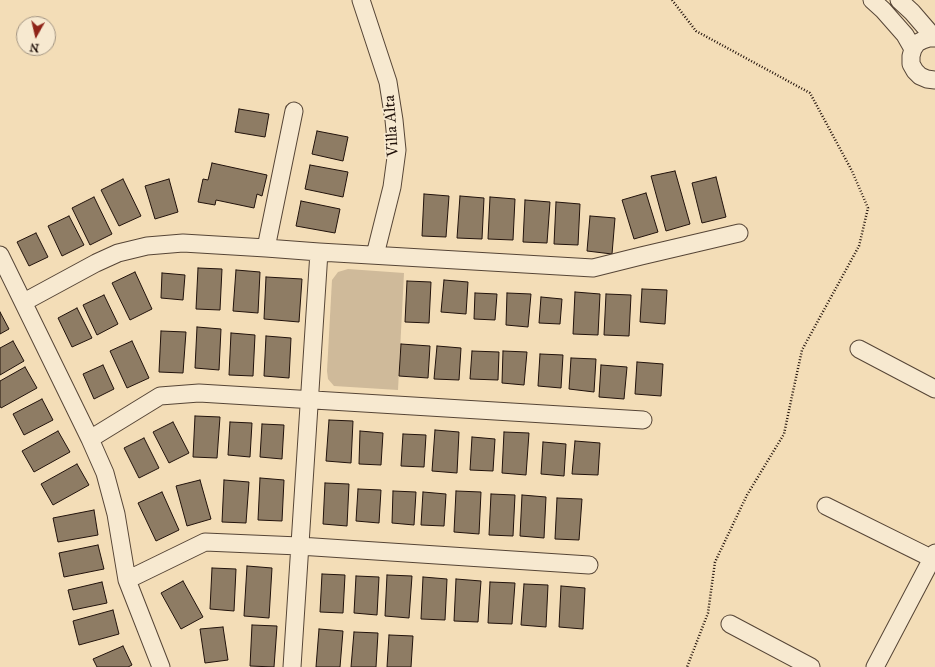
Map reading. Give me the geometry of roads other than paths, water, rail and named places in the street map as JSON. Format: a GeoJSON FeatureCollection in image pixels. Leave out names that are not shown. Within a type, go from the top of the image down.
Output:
{"type":"FeatureCollection","features":[{"type":"Feature","properties":{"kind":"street","name":"Villa Alta"},"geometry":{"type":"LineString","coordinates":[[361,0],[388,82],[397,150],[392,187],[375,255]]}},
{"type":"Feature","properties":{"kind":"street"},"geometry":{"type":"LineString","coordinates":[[872,0],[905,35],[913,49]]}},
{"type":"Feature","properties":{"kind":"street"},"geometry":{"type":"LineString","coordinates":[[899,0],[935,38]]}},
{"type":"Feature","properties":{"kind":"street"},"geometry":{"type":"LineString","coordinates":[[935,38],[929,38],[917,43],[911,56],[911,64],[915,71],[920,76],[935,80]]}},
{"type":"Feature","properties":{"kind":"street"},"geometry":{"type":"LineString","coordinates":[[266,248],[294,110]]}},
{"type":"Feature","properties":{"kind":"street"},"geometry":{"type":"LineString","coordinates":[[24,302],[96,263],[118,253],[147,246],[183,243],[593,268],[739,233]]}},
{"type":"Feature","properties":{"kind":"street"},"geometry":{"type":"LineString","coordinates":[[292,667],[319,252]]}},
{"type":"Feature","properties":{"kind":"street"},"geometry":{"type":"LineString","coordinates":[[0,255],[90,439],[104,473],[116,514],[127,580],[161,667]]}},
{"type":"Feature","properties":{"kind":"street"},"geometry":{"type":"LineString","coordinates":[[859,349],[935,389]]}},
{"type":"Feature","properties":{"kind":"street"},"geometry":{"type":"LineString","coordinates":[[90,439],[160,396],[199,393],[643,420]]}},
{"type":"Feature","properties":{"kind":"street"},"geometry":{"type":"LineString","coordinates":[[826,506],[934,557],[875,667]]}},
{"type":"Feature","properties":{"kind":"street"},"geometry":{"type":"LineString","coordinates":[[127,580],[205,542],[299,546],[589,565]]}},
{"type":"Feature","properties":{"kind":"street"},"geometry":{"type":"LineString","coordinates":[[730,624],[811,667]]}}]}
